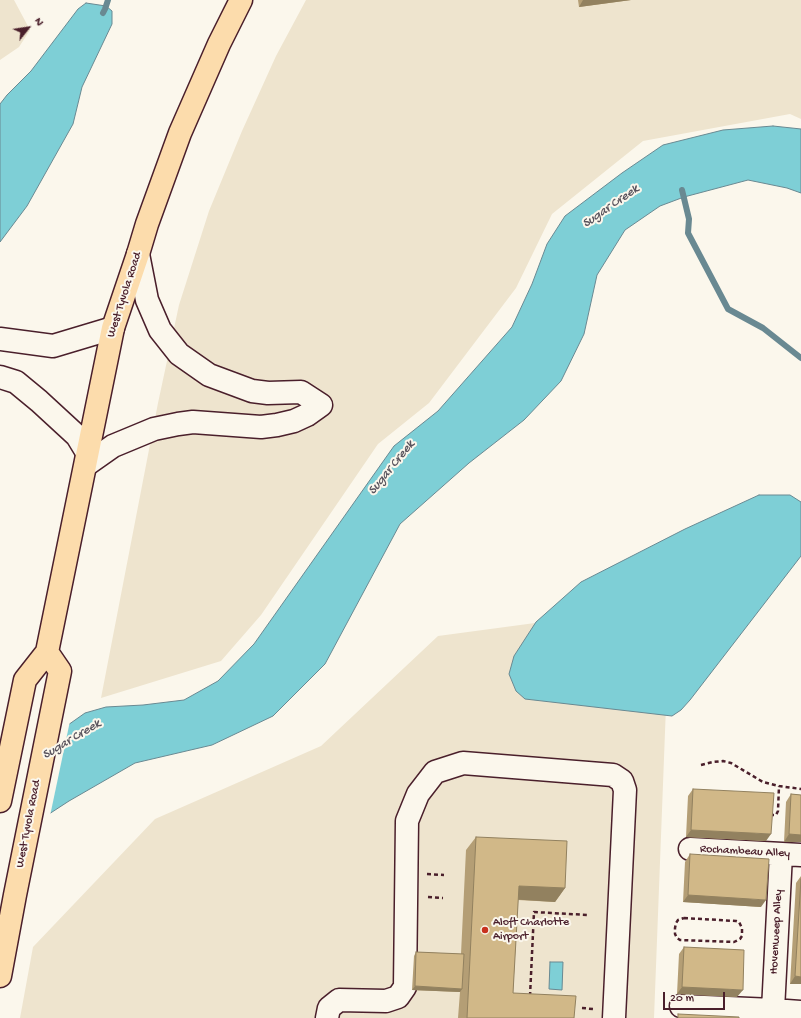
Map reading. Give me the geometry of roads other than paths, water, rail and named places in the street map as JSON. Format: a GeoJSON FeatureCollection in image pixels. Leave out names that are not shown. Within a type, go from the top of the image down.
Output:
{"type":"FeatureCollection","features":[{"type":"Feature","properties":{"kind":"main road","name":"West Tyvola Road"},"geometry":{"type":"LineString","coordinates":[[0,801],[25,680],[47,652],[113,328],[147,224],[180,133],[219,44],[241,0]]}},
{"type":"Feature","properties":{"kind":"main road","name":"West Tyvola Road"},"geometry":{"type":"LineString","coordinates":[[0,976],[60,671],[47,652]]}},
{"type":"Feature","properties":{"kind":"street"},"geometry":{"type":"LineString","coordinates":[[0,377],[16,382],[39,400],[77,436],[87,459],[113,446],[154,430],[178,424],[193,422],[261,427],[277,425],[294,421],[307,415],[321,405],[301,392],[268,393],[252,391],[209,374],[179,354],[160,330],[147,300],[138,254]]}},
{"type":"Feature","properties":{"kind":"street"},"geometry":{"type":"LineString","coordinates":[[0,339],[53,346],[113,328]]}},
{"type":"Feature","properties":{"kind":"street"},"geometry":{"type":"LineString","coordinates":[[327,1018],[329,1008],[339,1000],[386,1001],[398,997],[405,987],[407,821],[418,794],[435,772],[463,763],[613,775],[622,781],[625,790],[614,1018]]}},
{"type":"Feature","properties":{"kind":"street","name":"Rochambeau Alley"},"geometry":{"type":"LineString","coordinates":[[690,849],[791,854]]}},
{"type":"Feature","properties":{"kind":"street","name":"Hovenweep Alley"},"geometry":{"type":"LineString","coordinates":[[773,1010],[791,854]]}},
{"type":"Feature","properties":{"kind":"street"},"geometry":{"type":"LineString","coordinates":[[681,1006],[801,1012]]}},
{"type":"Feature","properties":{"kind":"water"},"geometry":{"type":"Polygon","coordinates":[[[86,3],[106,6],[112,11],[112,24],[82,87],[73,124],[27,206],[0,242],[0,104],[31,71],[78,9],[86,3]]]}},
{"type":"Feature","properties":{"kind":"water","name":"Sugar Creek"},"geometry":{"type":"Polygon","coordinates":[[[773,126],[801,129],[801,193],[787,188],[748,180],[684,197],[660,206],[625,230],[597,275],[584,334],[561,381],[524,420],[469,463],[400,524],[325,664],[273,716],[212,745],[135,763],[69,801],[0,846],[0,773],[85,713],[106,707],[143,705],[184,700],[218,681],[254,644],[394,446],[438,411],[512,327],[532,284],[547,244],[565,216],[622,173],[663,145],[723,130],[773,126]]]}},
{"type":"Feature","properties":{"kind":"water"},"geometry":{"type":"Polygon","coordinates":[[[759,495],[790,495],[801,502],[801,556],[681,710],[672,716],[525,699],[516,691],[509,674],[514,656],[536,622],[581,582],[685,529],[759,495]]]}},
{"type":"Feature","properties":{"kind":"water"},"geometry":{"type":"Polygon","coordinates":[[[550,962],[563,962],[562,990],[549,989],[550,962]]]}},
{"type":"Feature","properties":{"kind":"waterway"},"geometry":{"type":"LineString","coordinates":[[103,13],[108,0]]}},
{"type":"Feature","properties":{"kind":"waterway"},"geometry":{"type":"LineString","coordinates":[[682,190],[689,219],[688,233],[728,309],[763,328],[801,358]]}},
{"type":"Feature","properties":{"kind":"place","name":"Aloft Charlotte Airport"},"geometry":{"type":"Point","coordinates":[485,930]}}]}
